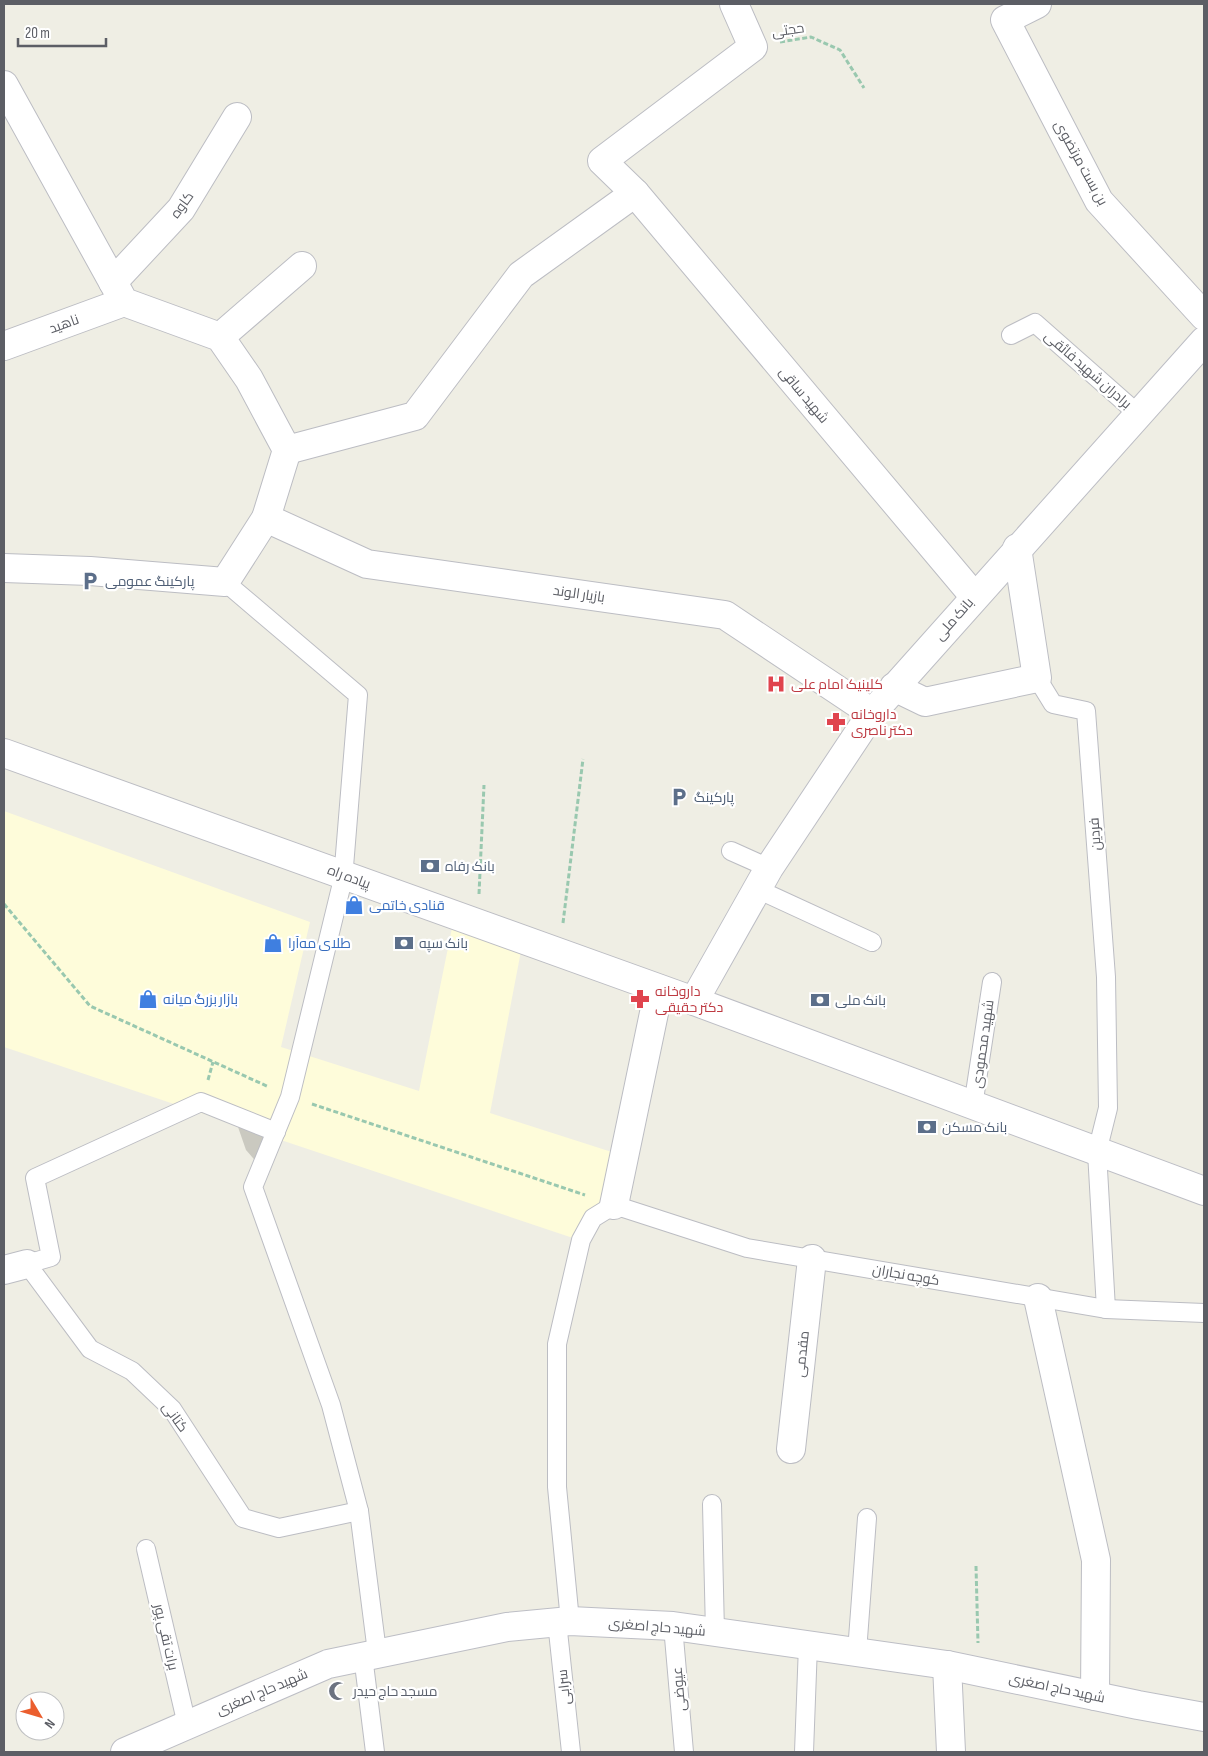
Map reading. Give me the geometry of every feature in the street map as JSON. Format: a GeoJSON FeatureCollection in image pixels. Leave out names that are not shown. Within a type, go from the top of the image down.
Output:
{"type":"FeatureCollection","features":[{"type":"Feature","properties":{"kind":"street"},"geometry":{"type":"LineString","coordinates":[[734,4],[752,47]]}},
{"type":"Feature","properties":{"kind":"street","name":"بن بست مرتضوی"},"geometry":{"type":"LineString","coordinates":[[1037,4],[1005,20],[1099,201],[1204,316]]}},
{"type":"Feature","properties":{"kind":"street","name":"شهید ساقی"},"geometry":{"type":"LineString","coordinates":[[752,47],[602,161],[635,193],[974,596]]}},
{"type":"Feature","properties":{"kind":"street"},"geometry":{"type":"LineString","coordinates":[[4,85],[118,292],[220,337],[249,379],[287,450],[266,518],[225,582],[90,576],[4,568]]}},
{"type":"Feature","properties":{"kind":"street","name":"کاوه"},"geometry":{"type":"LineString","coordinates":[[118,292],[181,209],[237,117]]}},
{"type":"Feature","properties":{"kind":"street"},"geometry":{"type":"LineString","coordinates":[[287,450],[415,416],[521,275],[635,193]]}},
{"type":"Feature","properties":{"kind":"street"},"geometry":{"type":"LineString","coordinates":[[220,337],[302,266]]}},
{"type":"Feature","properties":{"kind":"street","name":"ناهید"},"geometry":{"type":"LineString","coordinates":[[4,346],[118,292]]}},
{"type":"Feature","properties":{"kind":"street","name":"بانک ملی"},"geometry":{"type":"LineString","coordinates":[[694,1001],[763,878],[872,713],[974,596],[1204,341]]}},
{"type":"Feature","properties":{"kind":"street","name":"بازیار الوند"},"geometry":{"type":"LineString","coordinates":[[266,518],[367,564],[725,615],[872,713]]}},
{"type":"Feature","properties":{"kind":"street","name":"فردین"},"geometry":{"type":"LineString","coordinates":[[1017,548],[1037,678]]}},
{"type":"Feature","properties":{"kind":"street"},"geometry":{"type":"LineString","coordinates":[[894,687],[925,702],[1037,678]]}},
{"type":"Feature","properties":{"kind":"street","name":"پیاده راه"},"geometry":{"type":"LineString","coordinates":[[4,753],[694,1001],[1204,1191]]}},
{"type":"Feature","properties":{"kind":"street"},"geometry":{"type":"LineString","coordinates":[[614,1205],[659,989]]}},
{"type":"Feature","properties":{"kind":"street","name":"مقدمی"},"geometry":{"type":"LineString","coordinates":[[792,1449],[812,1259]]}},
{"type":"Feature","properties":{"kind":"street"},"geometry":{"type":"LineString","coordinates":[[1038,1298],[1096,1560],[1095,1696]]}},
{"type":"Feature","properties":{"kind":"street","name":"شهید حاج اصغری"},"geometry":{"type":"LineString","coordinates":[[125,1752],[328,1664],[507,1627],[563,1622],[673,1626],[947,1665],[1204,1717]]}},
{"type":"Feature","properties":{"kind":"street"},"geometry":{"type":"LineString","coordinates":[[947,1665],[951,1752]]}},
{"type":"Feature","properties":{"kind":"lane","name":"برادران شهید فائقی"},"geometry":{"type":"LineString","coordinates":[[1011,334],[1035,324],[1138,414]]}},
{"type":"Feature","properties":{"kind":"lane"},"geometry":{"type":"LineString","coordinates":[[225,582],[358,695],[344,875],[290,1097],[253,1187],[331,1405],[359,1511],[370,1654],[375,1752]]}},
{"type":"Feature","properties":{"kind":"lane","name":"فردین"},"geometry":{"type":"LineString","coordinates":[[1037,678],[1053,704],[1086,711],[1106,986],[1108,1108],[1097,1152]]}},
{"type":"Feature","properties":{"kind":"lane"},"geometry":{"type":"LineString","coordinates":[[731,851],[763,878],[872,942]]}},
{"type":"Feature","properties":{"kind":"lane","name":"شهید محمودی"},"geometry":{"type":"LineString","coordinates":[[974,1106],[992,982]]}},
{"type":"Feature","properties":{"kind":"lane"},"geometry":{"type":"LineString","coordinates":[[15,1267],[51,1257],[35,1178],[202,1102],[276,1132]]}},
{"type":"Feature","properties":{"kind":"lane"},"geometry":{"type":"LineString","coordinates":[[1097,1152],[1106,1309]]}},
{"type":"Feature","properties":{"kind":"lane","name":"کوچه نجاران"},"geometry":{"type":"LineString","coordinates":[[614,1205],[747,1248],[1106,1309],[1204,1313]]}},
{"type":"Feature","properties":{"kind":"lane","name":"سرابی"},"geometry":{"type":"LineString","coordinates":[[571,1752],[557,1487],[557,1344],[581,1240],[593,1218],[614,1205]]}},
{"type":"Feature","properties":{"kind":"lane","name":"کتانی"},"geometry":{"type":"LineString","coordinates":[[15,1267],[90,1349],[132,1371],[172,1409],[242,1518],[279,1528],[359,1511]]}},
{"type":"Feature","properties":{"kind":"lane"},"geometry":{"type":"LineString","coordinates":[[712,1504],[715,1632]]}},
{"type":"Feature","properties":{"kind":"lane"},"geometry":{"type":"LineString","coordinates":[[857,1652],[867,1518]]}},
{"type":"Feature","properties":{"kind":"lane","name":"برات تقی پور"},"geometry":{"type":"LineString","coordinates":[[146,1549],[187,1724]]}},
{"type":"Feature","properties":{"kind":"lane","name":"عیوضی"},"geometry":{"type":"LineString","coordinates":[[673,1626],[684,1752]]}},
{"type":"Feature","properties":{"kind":"lane"},"geometry":{"type":"LineString","coordinates":[[804,1752],[808,1645]]}},
{"type":"Feature","properties":{"kind":"path","name":"حجتی"},"geometry":{"type":"LineString","coordinates":[[752,47],[811,37],[840,50],[864,88]]}},
{"type":"Feature","properties":{"kind":"path"},"geometry":{"type":"LineString","coordinates":[[559,954],[583,759]]}},
{"type":"Feature","properties":{"kind":"path"},"geometry":{"type":"LineString","coordinates":[[478,924],[484,785]]}},
{"type":"Feature","properties":{"kind":"path"},"geometry":{"type":"LineString","coordinates":[[976,1566],[979,1672]]}},
{"type":"Feature","properties":{"kind":"shaded area","name":"بازار بزرگ میانه"},"geometry":{"type":"Polygon","coordinates":[[[4,811],[310,922],[281,1047],[419,1091],[452,928],[521,951],[490,1113],[618,1154],[610,1195],[573,1238],[4,1047],[4,811]]]}},
{"type":"Feature","properties":{"kind":"building"},"geometry":{"type":"Polygon","coordinates":[[[238,1127],[271,1138],[260,1166],[246,1150],[238,1127]]]}},
{"type":"Feature","properties":{"kind":"place","name":"پارکینگ عمومی"},"geometry":{"type":"Point","coordinates":[90,581]}},
{"type":"Feature","properties":{"kind":"place","name":"کلینیک امام علی"},"geometry":{"type":"Point","coordinates":[776,684]}},
{"type":"Feature","properties":{"kind":"place","name":"داروخانه دکتر ناصری"},"geometry":{"type":"Point","coordinates":[836,722]}},
{"type":"Feature","properties":{"kind":"place","name":"پارکینگ"},"geometry":{"type":"Point","coordinates":[679,797]}},
{"type":"Feature","properties":{"kind":"place","name":"بانک رفاه"},"geometry":{"type":"Point","coordinates":[430,866]}},
{"type":"Feature","properties":{"kind":"place","name":"قنادی خاتمی"},"geometry":{"type":"Point","coordinates":[354,905]}},
{"type":"Feature","properties":{"kind":"place","name":"طلای مه‌آرا"},"geometry":{"type":"Point","coordinates":[273,943]}},
{"type":"Feature","properties":{"kind":"place","name":"بانک سپه"},"geometry":{"type":"Point","coordinates":[404,943]}},
{"type":"Feature","properties":{"kind":"place","name":"بازار بزرگ میانه"},"geometry":{"type":"Point","coordinates":[148,999]}},
{"type":"Feature","properties":{"kind":"place","name":"داروخانه دکتر حقیقی"},"geometry":{"type":"Point","coordinates":[640,999]}},
{"type":"Feature","properties":{"kind":"place","name":"بانک ملی"},"geometry":{"type":"Point","coordinates":[820,1000]}},
{"type":"Feature","properties":{"kind":"place","name":"بانک مسکن"},"geometry":{"type":"Point","coordinates":[927,1127]}},
{"type":"Feature","properties":{"kind":"place","name":"مسجد حاج حیدر"},"geometry":{"type":"Point","coordinates":[338,1691]}}]}
